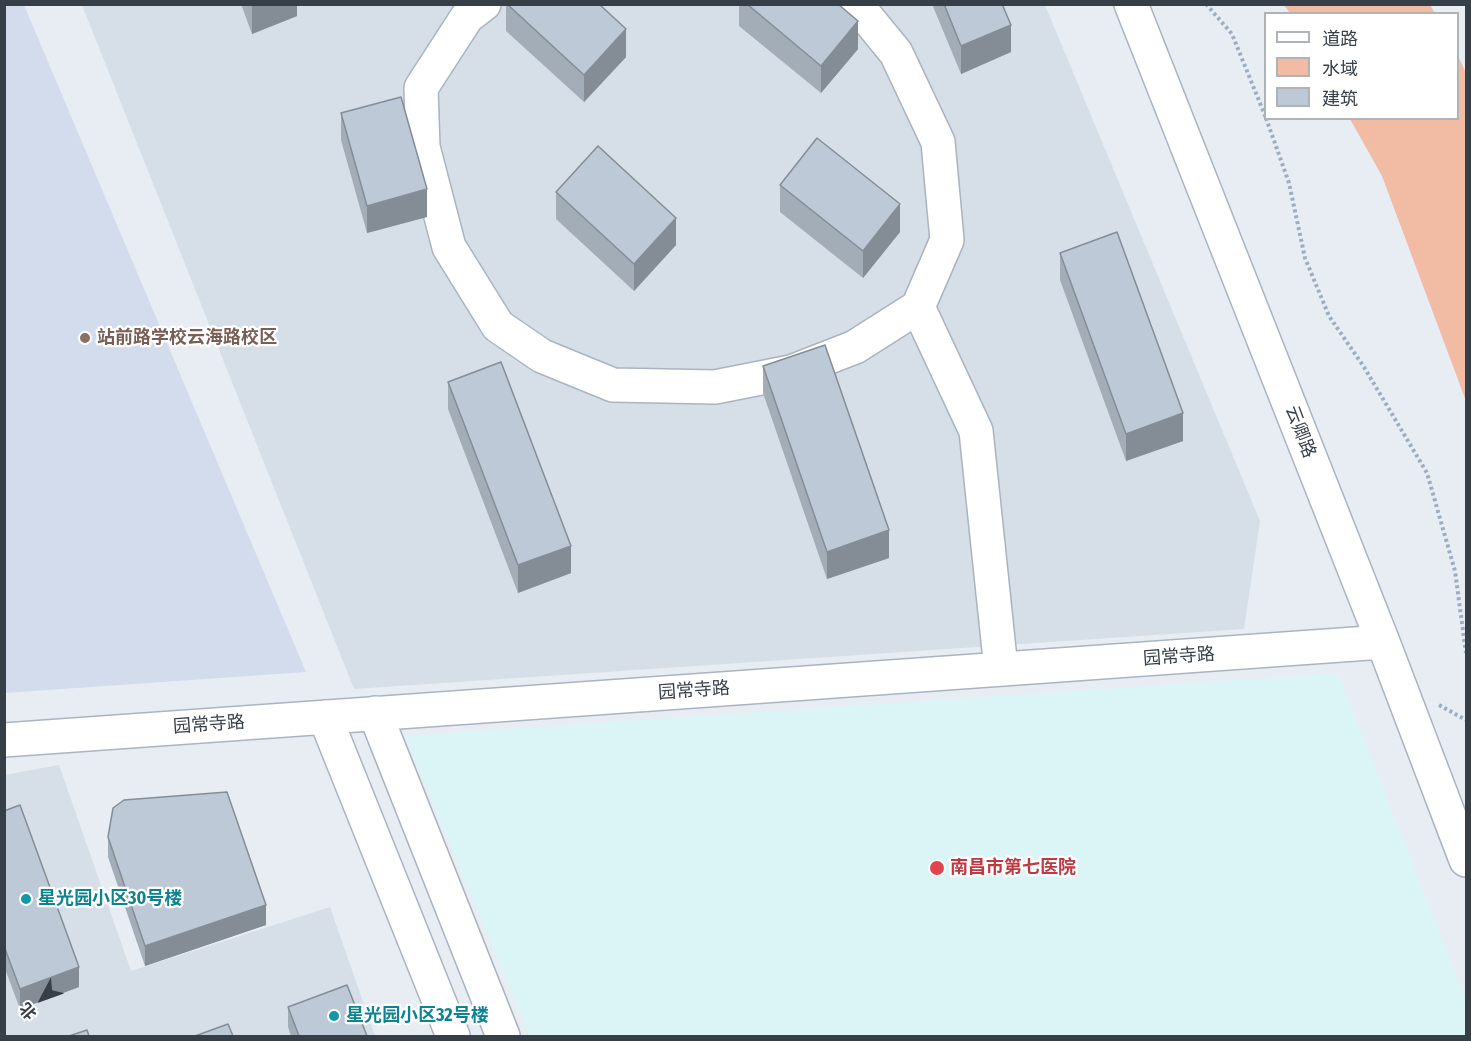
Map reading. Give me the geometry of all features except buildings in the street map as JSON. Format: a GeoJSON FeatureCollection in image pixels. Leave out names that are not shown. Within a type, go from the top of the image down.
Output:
{"type":"FeatureCollection","features":[{"type":"Feature","properties":{"kind":"street"},"geometry":{"type":"LineString","coordinates":[[484,4],[467,17],[421,88],[423,147],[449,248],[498,326],[542,356],[613,385],[715,387],[791,372],[855,347],[918,307],[947,240],[938,142],[896,53],[856,4]]}},
{"type":"Feature","properties":{"kind":"street","name":"云卿路"},"geometry":{"type":"LineString","coordinates":[[1131,4],[1467,860]]}},
{"type":"Feature","properties":{"kind":"street"},"geometry":{"type":"LineString","coordinates":[[918,307],[976,431],[1001,669]]}},
{"type":"Feature","properties":{"kind":"street","name":"园常寺路"},"geometry":{"type":"LineString","coordinates":[[4,740],[1383,642]]}},
{"type":"Feature","properties":{"kind":"street"},"geometry":{"type":"LineString","coordinates":[[375,713],[503,1036]]}},
{"type":"Feature","properties":{"kind":"street"},"geometry":{"type":"LineString","coordinates":[[325,717],[453,1036]]}},
{"type":"Feature","properties":{"kind":"path"},"geometry":{"type":"LineString","coordinates":[[1206,4],[1232,34],[1264,113]]}},
{"type":"Feature","properties":{"kind":"path"},"geometry":{"type":"LineString","coordinates":[[1267,120],[1289,183],[1305,258],[1329,316],[1364,367],[1427,473],[1455,571],[1467,653]]}},
{"type":"Feature","properties":{"kind":"shaded area","name":"站前路学校云海路校区"},"geometry":{"type":"Polygon","coordinates":[[[4,5],[24,5],[306,672],[5,693],[4,5]]]}},
{"type":"Feature","properties":{"kind":"shaded area"},"geometry":{"type":"Polygon","coordinates":[[[82,5],[1045,5],[1260,521],[1244,629],[354,689],[82,5]]]}},
{"type":"Feature","properties":{"kind":"shaded area","name":"南昌市第七医院"},"geometry":{"type":"Polygon","coordinates":[[[1338,673],[1466,1000],[1466,1036],[530,1036],[405,736],[1338,673]]]}},
{"type":"Feature","properties":{"kind":"shaded area"},"geometry":{"type":"Polygon","coordinates":[[[59,765],[131,971],[330,907],[375,1036],[5,1036],[5,775],[59,765]]]}},
{"type":"Feature","properties":{"kind":"water"},"geometry":{"type":"Polygon","coordinates":[[[1284,5],[1430,5],[1434,12],[1289,12],[1284,5]]]}},
{"type":"Feature","properties":{"kind":"water"},"geometry":{"type":"Polygon","coordinates":[[[1459,58],[1466,73],[1466,401],[1382,176],[1351,120],[1459,120],[1459,58]]]}},
{"type":"Feature","properties":{"kind":"place","name":"站前路学校云海路校区"},"geometry":{"type":"Point","coordinates":[85,338]}},
{"type":"Feature","properties":{"kind":"place","name":"南昌市第七医院"},"geometry":{"type":"Point","coordinates":[937,868]}},
{"type":"Feature","properties":{"kind":"place","name":"星光园小区30号楼"},"geometry":{"type":"Point","coordinates":[26,899]}},
{"type":"Feature","properties":{"kind":"place","name":"星光园小区32号楼"},"geometry":{"type":"Point","coordinates":[334,1016]}}]}
